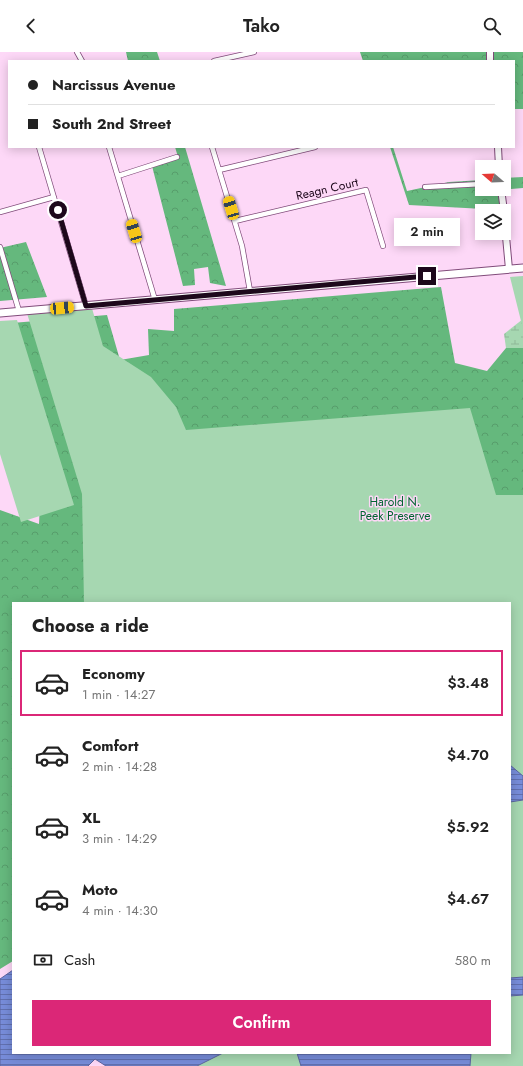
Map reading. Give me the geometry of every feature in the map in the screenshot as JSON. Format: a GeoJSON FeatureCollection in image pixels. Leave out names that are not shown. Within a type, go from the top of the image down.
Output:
{"type":"FeatureCollection","features":[{"type":"Feature","properties":{"kind":"main road"},"geometry":{"type":"LineString","coordinates":[[498,148],[499,160]]}},
{"type":"Feature","properties":{"kind":"main road"},"geometry":{"type":"LineString","coordinates":[[506,240],[509,269]]}},
{"type":"Feature","properties":{"kind":"main road"},"geometry":{"type":"LineString","coordinates":[[0,313],[523,268]]}},
{"type":"Feature","properties":{"kind":"street"},"geometry":{"type":"LineString","coordinates":[[218,60],[254,52]]}},
{"type":"Feature","properties":{"kind":"street"},"geometry":{"type":"LineString","coordinates":[[39,148],[86,306]]}},
{"type":"Feature","properties":{"kind":"street"},"geometry":{"type":"LineString","coordinates":[[109,148],[155,300]]}},
{"type":"Feature","properties":{"kind":"street"},"geometry":{"type":"LineString","coordinates":[[212,148],[242,246],[250,291]]}},
{"type":"Feature","properties":{"kind":"street"},"geometry":{"type":"LineString","coordinates":[[219,170],[311,148]]}},
{"type":"Feature","properties":{"kind":"street"},"geometry":{"type":"LineString","coordinates":[[118,176],[177,157]]}},
{"type":"Feature","properties":{"kind":"street"},"geometry":{"type":"LineString","coordinates":[[425,187],[475,184]]}},
{"type":"Feature","properties":{"kind":"street","name":"Reagn Court"},"geometry":{"type":"LineString","coordinates":[[235,221],[366,190],[383,246]]}},
{"type":"Feature","properties":{"kind":"street"},"geometry":{"type":"LineString","coordinates":[[0,212],[54,197]]}},
{"type":"Feature","properties":{"kind":"street"},"geometry":{"type":"LineString","coordinates":[[0,247],[19,311]]}},
{"type":"Feature","properties":{"kind":"green space"},"geometry":{"type":"Polygon","coordinates":[[[126,52],[157,52],[160,60],[128,60],[126,52]]]}},
{"type":"Feature","properties":{"kind":"green space"},"geometry":{"type":"Polygon","coordinates":[[[360,52],[523,52],[523,109],[515,109],[515,60],[363,60],[360,52]]]}},
{"type":"Feature","properties":{"kind":"green space"},"geometry":{"type":"Polygon","coordinates":[[[175,148],[185,148],[226,286],[210,283],[208,267],[194,269],[195,285],[183,286],[152,166],[178,157],[175,148]]]}},
{"type":"Feature","properties":{"kind":"green space"},"geometry":{"type":"Polygon","coordinates":[[[390,148],[393,148],[407,191],[449,182],[475,180],[475,196],[502,196],[502,204],[475,204],[475,209],[409,205],[390,148]]]}},
{"type":"Feature","properties":{"kind":"green space"},"geometry":{"type":"Polygon","coordinates":[[[523,177],[523,188],[511,189],[511,178],[523,177]]]}},
{"type":"Feature","properties":{"kind":"green space"},"geometry":{"type":"Polygon","coordinates":[[[26,242],[47,297],[0,301],[0,248],[26,242]]]}},
{"type":"Feature","properties":{"kind":"green space"},"geometry":{"type":"Polygon","coordinates":[[[523,276],[523,329],[510,277],[523,276]]]}},
{"type":"Feature","properties":{"kind":"green space"},"geometry":{"type":"Polygon","coordinates":[[[441,287],[455,363],[487,371],[506,348],[523,348],[523,499],[148,602],[12,602],[12,962],[0,969],[0,510],[39,524],[44,417],[0,324],[107,315],[120,360],[149,355],[148,329],[174,331],[174,309],[441,287]]]}},
{"type":"Feature","properties":{"kind":"green space","name":"Harold N. Peek Preserve"},"geometry":{"type":"Polygon","coordinates":[[[91,305],[103,346],[151,377],[176,407],[186,430],[470,408],[496,495],[523,495],[523,1066],[461,1066],[459,1054],[511,1054],[511,602],[84,602],[82,494],[26,310],[91,305]]]}},
{"type":"Feature","properties":{"kind":"green space"},"geometry":{"type":"Polygon","coordinates":[[[523,319],[523,348],[506,348],[504,334],[523,319]]]}},
{"type":"Feature","properties":{"kind":"green space"},"geometry":{"type":"Polygon","coordinates":[[[17,320],[74,505],[21,522],[0,454],[0,321],[17,320]]]}},
{"type":"Feature","properties":{"kind":"green space"},"geometry":{"type":"Polygon","coordinates":[[[213,1054],[302,1054],[308,1066],[190,1066],[213,1054]]]}},
{"type":"Feature","properties":{"kind":"water"},"geometry":{"type":"Polygon","coordinates":[[[511,766],[523,776],[523,800],[511,802],[511,766]]]}},
{"type":"Feature","properties":{"kind":"water"},"geometry":{"type":"Polygon","coordinates":[[[12,971],[12,1054],[221,1054],[197,1066],[106,1066],[95,1059],[88,1066],[0,1066],[0,979],[12,971]]]}},
{"type":"Feature","properties":{"kind":"water"},"geometry":{"type":"Polygon","coordinates":[[[523,977],[523,995],[511,996],[511,978],[523,977]]]}},
{"type":"Feature","properties":{"kind":"water"},"geometry":{"type":"Polygon","coordinates":[[[297,1054],[471,1054],[470,1066],[301,1066],[297,1054]]]}},
{"type":"Feature","properties":{"kind":"route"},"geometry":{"type":"LineString","coordinates":[[58,210],[86,306],[427,276]]}}]}
